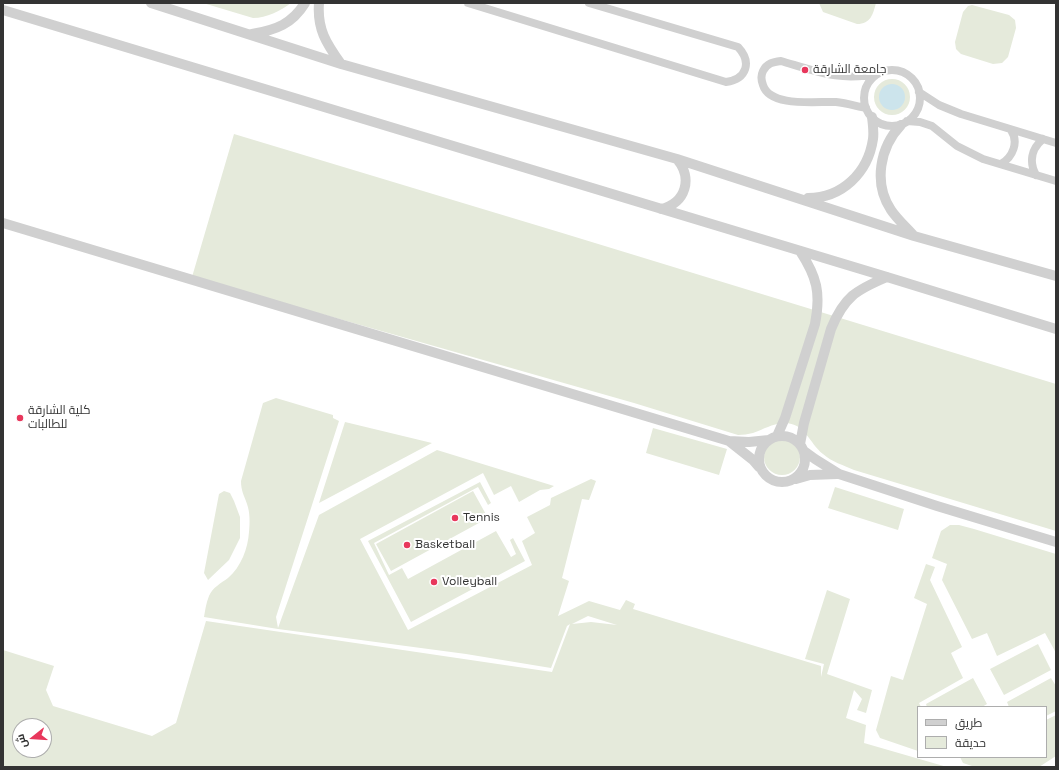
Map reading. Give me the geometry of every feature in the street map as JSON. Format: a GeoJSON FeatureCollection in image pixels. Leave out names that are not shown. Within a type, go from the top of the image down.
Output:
{"type":"FeatureCollection","features":[{"type":"Feature","properties":{"kind":"street"},"geometry":{"type":"LineString","coordinates":[[151,3],[341,64],[677,159],[914,236],[1056,276]]}},
{"type":"Feature","properties":{"kind":"street"},"geometry":{"type":"LineString","coordinates":[[319,3],[318,16],[320,29],[324,39],[341,64]]}},
{"type":"Feature","properties":{"kind":"street"},"geometry":{"type":"LineString","coordinates":[[468,3],[726,82],[734,81],[741,76],[746,69],[746,61],[743,53],[738,47],[590,3]]}},
{"type":"Feature","properties":{"kind":"street"},"geometry":{"type":"LineString","coordinates":[[250,34],[270,31],[281,26],[291,20],[303,7],[318,16]]}},
{"type":"Feature","properties":{"kind":"street"},"geometry":{"type":"LineString","coordinates":[[3,10],[887,276],[1056,329]]}},
{"type":"Feature","properties":{"kind":"street"},"geometry":{"type":"LineString","coordinates":[[866,108],[837,102],[800,102],[778,98],[769,94],[764,88],[761,80],[762,73],[766,66],[772,62],[781,61],[836,76],[851,78],[892,70],[904,73],[913,81],[919,92],[939,105],[1011,130],[1056,143]]}},
{"type":"Feature","properties":{"kind":"street"},"geometry":{"type":"LineString","coordinates":[[880,73],[866,88],[864,101],[866,108],[872,117],[878,122],[894,126],[904,123],[920,122],[932,126],[966,151],[983,159],[1056,181]]}},
{"type":"Feature","properties":{"kind":"street"},"geometry":{"type":"LineString","coordinates":[[914,236],[891,210],[881,184],[880,170],[888,144],[896,130],[913,117],[919,105],[919,92]]}},
{"type":"Feature","properties":{"kind":"street"},"geometry":{"type":"LineString","coordinates":[[799,198],[820,198],[841,190],[850,184],[864,166],[873,140],[872,117]]}},
{"type":"Feature","properties":{"kind":"street"},"geometry":{"type":"LineString","coordinates":[[1001,164],[1009,158],[1014,149],[1014,139],[1011,130]]}},
{"type":"Feature","properties":{"kind":"street"},"geometry":{"type":"LineString","coordinates":[[1036,175],[1032,165],[1032,159],[1035,148],[1043,139]]}},
{"type":"Feature","properties":{"kind":"street"},"geometry":{"type":"LineString","coordinates":[[661,209],[673,204],[682,195],[685,189],[686,183],[684,170],[677,159]]}},
{"type":"Feature","properties":{"kind":"street"},"geometry":{"type":"LineString","coordinates":[[864,166],[873,166],[880,170]]}},
{"type":"Feature","properties":{"kind":"street"},"geometry":{"type":"LineString","coordinates":[[3,223],[729,441],[749,442],[789,437],[815,459],[839,474],[937,506],[1056,542]]}},
{"type":"Feature","properties":{"kind":"street"},"geometry":{"type":"LineString","coordinates":[[759,467],[759,452],[763,445],[773,438],[785,418],[815,324],[818,309],[816,284],[809,264],[800,251]]}},
{"type":"Feature","properties":{"kind":"street"},"geometry":{"type":"LineString","coordinates":[[796,479],[801,473],[805,459],[802,448],[804,423],[831,329],[837,315],[847,300],[864,286],[887,276]]}},
{"type":"Feature","properties":{"kind":"street"},"geometry":{"type":"LineString","coordinates":[[815,324],[831,329]]}},
{"type":"Feature","properties":{"kind":"street"},"geometry":{"type":"LineString","coordinates":[[729,441],[745,453],[759,467],[764,475],[770,480],[779,483],[788,482],[810,475],[839,474]]}},
{"type":"Feature","properties":{"kind":"green space"},"geometry":{"type":"Polygon","coordinates":[[[203,3],[291,3],[273,14],[253,18],[203,3]]]}},
{"type":"Feature","properties":{"kind":"green space"},"geometry":{"type":"Polygon","coordinates":[[[819,3],[876,3],[871,18],[862,24],[857,24],[823,12],[819,3]]]}},
{"type":"Feature","properties":{"kind":"green space"},"geometry":{"type":"Polygon","coordinates":[[[972,5],[1009,15],[1015,20],[1016,28],[1008,57],[1002,63],[993,64],[961,54],[956,49],[955,42],[963,12],[968,6],[972,5]]]}},
{"type":"Feature","properties":{"kind":"green space"},"geometry":{"type":"Polygon","coordinates":[[[892,79],[905,84],[910,97],[905,110],[892,115],[879,110],[874,97],[879,84],[892,79]]]}},
{"type":"Feature","properties":{"kind":"green space"},"geometry":{"type":"Polygon","coordinates":[[[234,134],[1056,384],[1056,531],[854,470],[826,457],[802,429],[797,426],[783,423],[753,433],[738,435],[634,403],[192,277],[234,134]]]}},
{"type":"Feature","properties":{"kind":"green space"},"geometry":{"type":"Polygon","coordinates":[[[276,398],[333,415],[333,418],[339,421],[276,617],[278,628],[319,515],[437,450],[554,486],[549,489],[540,490],[519,502],[511,486],[494,495],[483,473],[360,539],[408,630],[532,565],[522,541],[535,533],[527,517],[550,505],[551,498],[591,479],[596,481],[589,500],[582,499],[562,578],[569,581],[558,616],[589,601],[620,610],[626,600],[635,604],[633,609],[821,666],[821,677],[824,664],[805,659],[827,590],[850,599],[827,674],[872,690],[866,713],[857,710],[862,699],[854,690],[846,718],[866,725],[864,743],[947,767],[3,767],[3,650],[54,666],[46,690],[53,706],[152,736],[176,723],[206,621],[552,672],[570,624],[567,626],[551,668],[466,654],[278,629],[204,617],[210,593],[233,574],[243,557],[247,544],[250,521],[241,481],[263,403],[276,398]],[[588,616],[572,624],[591,622],[617,625],[588,616]]]}},
{"type":"Feature","properties":{"kind":"green space"},"geometry":{"type":"Polygon","coordinates":[[[345,422],[432,443],[319,503],[345,422]]]}},
{"type":"Feature","properties":{"kind":"green space"},"geometry":{"type":"Polygon","coordinates":[[[653,428],[727,449],[719,475],[646,453],[653,428]]]}},
{"type":"Feature","properties":{"kind":"green space"},"geometry":{"type":"Polygon","coordinates":[[[786,439],[795,444],[799,450],[799,464],[795,470],[786,475],[778,475],[769,470],[765,464],[764,453],[769,444],[775,440],[786,439]]]}},
{"type":"Feature","properties":{"kind":"green space"},"geometry":{"type":"Polygon","coordinates":[[[480,482],[491,503],[488,505],[478,487],[374,543],[389,575],[402,568],[408,579],[496,531],[511,557],[503,562],[516,554],[510,540],[513,538],[525,561],[411,622],[368,541],[480,482]]]}},
{"type":"Feature","properties":{"kind":"green space"},"geometry":{"type":"Polygon","coordinates":[[[835,487],[904,509],[898,530],[828,508],[835,487]]]}},
{"type":"Feature","properties":{"kind":"green space"},"geometry":{"type":"Polygon","coordinates":[[[224,491],[230,493],[240,517],[240,538],[229,560],[208,580],[204,573],[219,494],[224,491]]]}},
{"type":"Feature","properties":{"kind":"green space"},"geometry":{"type":"Polygon","coordinates":[[[473,491],[488,518],[391,571],[376,544],[473,491]]]}},
{"type":"Feature","properties":{"kind":"green space"},"geometry":{"type":"Polygon","coordinates":[[[950,525],[959,525],[974,529],[1056,554],[1056,653],[1045,633],[997,656],[987,633],[972,639],[942,580],[947,564],[932,558],[941,531],[950,525]]]}},
{"type":"Feature","properties":{"kind":"green space"},"geometry":{"type":"Polygon","coordinates":[[[926,564],[935,567],[930,580],[962,647],[951,653],[963,678],[919,703],[920,706],[917,706],[917,751],[880,738],[876,730],[891,676],[903,680],[927,604],[914,598],[926,564]]]}},
{"type":"Feature","properties":{"kind":"green space"},"geometry":{"type":"Polygon","coordinates":[[[1038,644],[1051,670],[1004,695],[990,669],[1038,644]]]}},
{"type":"Feature","properties":{"kind":"green space"},"geometry":{"type":"Polygon","coordinates":[[[973,678],[987,704],[984,706],[927,706],[926,704],[973,678]]]}},
{"type":"Feature","properties":{"kind":"green space"},"geometry":{"type":"Polygon","coordinates":[[[1051,678],[1056,686],[1056,711],[1047,716],[1047,706],[1009,706],[1007,702],[1051,678]]]}},
{"type":"Feature","properties":{"kind":"green space"},"geometry":{"type":"Polygon","coordinates":[[[1056,715],[1056,756],[1039,767],[975,767],[963,763],[960,758],[1047,758],[1047,720],[1056,715]]]}},
{"type":"Feature","properties":{"kind":"water"},"geometry":{"type":"Polygon","coordinates":[[[892,84],[901,88],[905,97],[901,106],[892,110],[883,106],[879,97],[883,88],[892,84]]]}},
{"type":"Feature","properties":{"kind":"place","name":"جامعة الشارقة"},"geometry":{"type":"Point","coordinates":[805,70]}},
{"type":"Feature","properties":{"kind":"place","name":"كلية الشارقة للطالبات"},"geometry":{"type":"Point","coordinates":[20,418]}},
{"type":"Feature","properties":{"kind":"place","name":"Tennis"},"geometry":{"type":"Point","coordinates":[455,518]}},
{"type":"Feature","properties":{"kind":"place","name":"Basketball"},"geometry":{"type":"Point","coordinates":[407,545]}},
{"type":"Feature","properties":{"kind":"place","name":"Volleyball"},"geometry":{"type":"Point","coordinates":[434,582]}}]}
